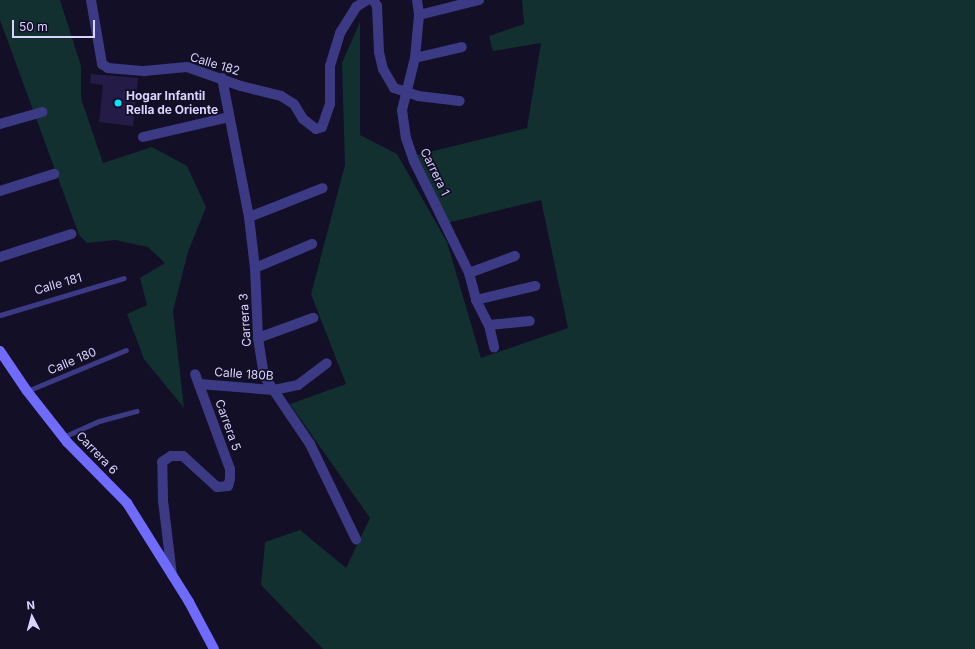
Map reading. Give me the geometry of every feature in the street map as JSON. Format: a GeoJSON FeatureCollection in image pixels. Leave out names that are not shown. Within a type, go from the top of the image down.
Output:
{"type":"FeatureCollection","features":[{"type":"Feature","properties":{"kind":"street","name":"Calle 182"},"geometry":{"type":"LineString","coordinates":[[91,0],[102,64],[108,68],[128,71],[187,67],[281,96],[294,104],[309,124],[316,129],[322,127],[330,104],[330,66],[340,33],[356,7],[367,0]]}},
{"type":"Feature","properties":{"kind":"street"},"geometry":{"type":"LineString","coordinates":[[373,0],[377,6],[376,37],[383,69],[394,88],[405,92],[460,101]]}},
{"type":"Feature","properties":{"kind":"street","name":"Carrera 1"},"geometry":{"type":"LineString","coordinates":[[417,0],[419,15],[415,58],[405,92],[402,110],[406,138],[414,161],[469,273],[476,300],[489,325],[494,347]]}},
{"type":"Feature","properties":{"kind":"street"},"geometry":{"type":"LineString","coordinates":[[419,15],[479,0]]}},
{"type":"Feature","properties":{"kind":"street"},"geometry":{"type":"LineString","coordinates":[[415,58],[462,47]]}},
{"type":"Feature","properties":{"kind":"street","name":"Carrera 3"},"geometry":{"type":"LineString","coordinates":[[222,78],[249,217],[255,268],[258,338],[264,376],[310,444],[356,539]]}},
{"type":"Feature","properties":{"kind":"street"},"geometry":{"type":"LineString","coordinates":[[0,124],[42,112]]}},
{"type":"Feature","properties":{"kind":"street"},"geometry":{"type":"LineString","coordinates":[[143,137],[229,117]]}},
{"type":"Feature","properties":{"kind":"street"},"geometry":{"type":"LineString","coordinates":[[0,192],[54,174]]}},
{"type":"Feature","properties":{"kind":"street"},"geometry":{"type":"LineString","coordinates":[[249,217],[323,188]]}},
{"type":"Feature","properties":{"kind":"street"},"geometry":{"type":"LineString","coordinates":[[0,257],[71,234]]}},
{"type":"Feature","properties":{"kind":"street"},"geometry":{"type":"LineString","coordinates":[[255,268],[312,244]]}},
{"type":"Feature","properties":{"kind":"street"},"geometry":{"type":"LineString","coordinates":[[469,273],[515,256]]}},
{"type":"Feature","properties":{"kind":"street"},"geometry":{"type":"LineString","coordinates":[[476,300],[535,286]]}},
{"type":"Feature","properties":{"kind":"street"},"geometry":{"type":"LineString","coordinates":[[258,338],[313,318]]}},
{"type":"Feature","properties":{"kind":"street"},"geometry":{"type":"LineString","coordinates":[[489,325],[530,321]]}},
{"type":"Feature","properties":{"kind":"street","name":"Carrera 6"},"geometry":{"type":"LineString","coordinates":[[0,351],[27,391],[63,437],[127,503],[172,575],[214,649]]}},
{"type":"Feature","properties":{"kind":"street","name":"Calle 180B"},"geometry":{"type":"LineString","coordinates":[[199,384],[274,390],[298,385],[327,363]]}},
{"type":"Feature","properties":{"kind":"street","name":"Carrera 5"},"geometry":{"type":"LineString","coordinates":[[162,462],[171,456],[183,456],[217,487],[228,486],[230,469],[195,374]]}},
{"type":"Feature","properties":{"kind":"street","name":"Carrera 6"},"geometry":{"type":"LineString","coordinates":[[162,462],[163,501],[172,575]]}},
{"type":"Feature","properties":{"kind":"lane","name":"Calle 181"},"geometry":{"type":"LineString","coordinates":[[0,315],[124,278]]}},
{"type":"Feature","properties":{"kind":"lane","name":"Calle 180"},"geometry":{"type":"LineString","coordinates":[[27,391],[126,350]]}},
{"type":"Feature","properties":{"kind":"lane"},"geometry":{"type":"LineString","coordinates":[[63,437],[99,421],[137,411]]}},
{"type":"Feature","properties":{"kind":"green space"},"geometry":{"type":"Polygon","coordinates":[[[0,0],[60,0],[81,66],[81,98],[103,163],[152,147],[187,166],[206,207],[188,252],[173,311],[184,408],[144,359],[127,314],[147,305],[140,278],[165,263],[148,247],[115,240],[87,243],[79,235],[0,20],[0,0]]]}},
{"type":"Feature","properties":{"kind":"green space"},"geometry":{"type":"Polygon","coordinates":[[[522,0],[975,0],[975,649],[323,649],[261,585],[265,542],[300,530],[346,568],[370,518],[290,404],[346,384],[311,294],[345,165],[342,63],[360,22],[360,135],[397,154],[447,242],[481,358],[568,328],[541,200],[439,225],[417,155],[527,128],[541,43],[493,51],[489,36],[524,24],[522,0]]]}},
{"type":"Feature","properties":{"kind":"building","name":"Hogar Infantil Rella de Oriente"},"geometry":{"type":"Polygon","coordinates":[[[91,74],[138,78],[133,126],[99,122],[103,85],[90,83],[91,74]]]}},
{"type":"Feature","properties":{"kind":"place","name":"Hogar Infantil Rella de Oriente"},"geometry":{"type":"Point","coordinates":[118,103]}}]}
